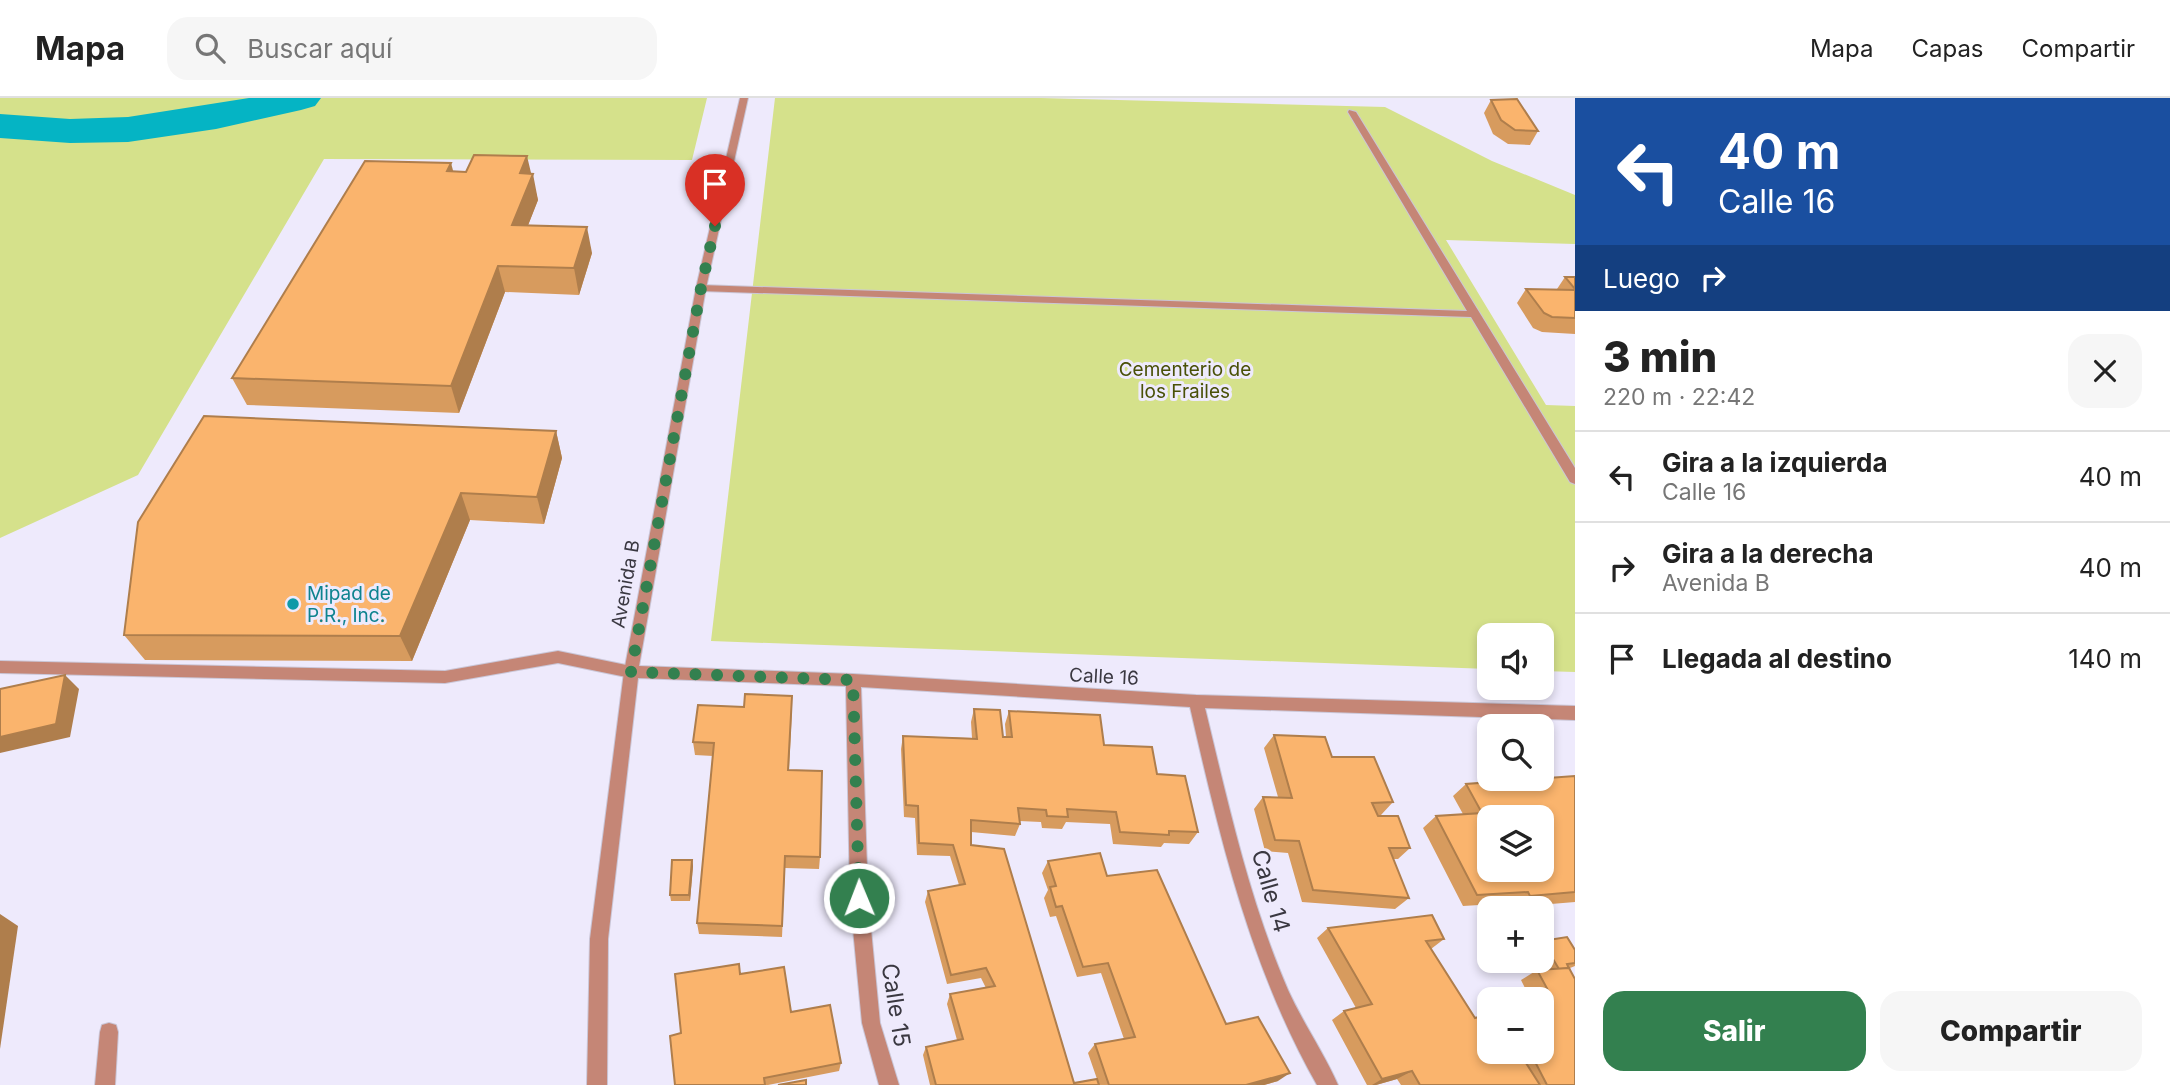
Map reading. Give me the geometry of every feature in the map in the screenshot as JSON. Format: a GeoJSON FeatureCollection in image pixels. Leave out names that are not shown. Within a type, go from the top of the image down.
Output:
{"type":"FeatureCollection","features":[{"type":"Feature","properties":{"kind":"street","name":"Avenida B"},"geometry":{"type":"LineString","coordinates":[[597,1085],[599,939],[631,672],[701,288],[744,98]]}},
{"type":"Feature","properties":{"kind":"street"},"geometry":{"type":"LineString","coordinates":[[1352,112],[1575,480]]}},
{"type":"Feature","properties":{"kind":"street"},"geometry":{"type":"LineString","coordinates":[[701,288],[1472,314]]}},
{"type":"Feature","properties":{"kind":"street","name":"Calle 16"},"geometry":{"type":"LineString","coordinates":[[0,667],[446,677],[558,657],[631,672],[853,680],[1196,701],[1575,713]]}},
{"type":"Feature","properties":{"kind":"street","name":"Calle 15"},"geometry":{"type":"LineString","coordinates":[[853,680],[859,898],[872,1023],[889,1085]]}},
{"type":"Feature","properties":{"kind":"street","name":"Calle 14"},"geometry":{"type":"LineString","coordinates":[[1196,701],[1225,822],[1264,957],[1308,1054],[1328,1085]]}},
{"type":"Feature","properties":{"kind":"street"},"geometry":{"type":"LineString","coordinates":[[105,1085],[109,1032]]}},
{"type":"Feature","properties":{"kind":"green space"},"geometry":{"type":"Polygon","coordinates":[[[0,98],[707,98],[692,160],[324,159],[138,475],[0,538],[0,98]]]}},
{"type":"Feature","properties":{"kind":"green space","name":"Cementerio de los Frailes"},"geometry":{"type":"Polygon","coordinates":[[[775,98],[1041,98],[1385,107],[1492,161],[1575,195],[1575,244],[1446,240],[1546,405],[1575,406],[1575,672],[1554,671],[1554,623],[1477,623],[1477,669],[711,641],[775,98]]]}},
{"type":"Feature","properties":{"kind":"building"},"geometry":{"type":"Polygon","coordinates":[[[1517,99],[1538,131],[1515,130],[1501,120],[1491,100],[1517,99]]]}},
{"type":"Feature","properties":{"kind":"building"},"geometry":{"type":"Polygon","coordinates":[[[474,155],[527,156],[520,173],[533,174],[512,225],[587,227],[574,268],[498,266],[451,386],[232,378],[365,161],[451,163],[447,171],[466,172],[474,155]]]}},
{"type":"Feature","properties":{"kind":"building"},"geometry":{"type":"Polygon","coordinates":[[[1565,277],[1575,277],[1575,289],[1565,277]]]}},
{"type":"Feature","properties":{"kind":"building"},"geometry":{"type":"Polygon","coordinates":[[[1526,289],[1575,290],[1575,318],[1552,317],[1544,313],[1526,289]]]}},
{"type":"Feature","properties":{"kind":"building","name":"Mipad de P.R., Inc."},"geometry":{"type":"Polygon","coordinates":[[[204,416],[556,431],[537,497],[461,493],[400,636],[124,635],[138,522],[204,416]]]}},
{"type":"Feature","properties":{"kind":"building"},"geometry":{"type":"Polygon","coordinates":[[[65,675],[56,724],[0,737],[0,689],[65,675]]]}},
{"type":"Feature","properties":{"kind":"building"},"geometry":{"type":"Polygon","coordinates":[[[745,694],[792,696],[788,770],[822,771],[820,857],[785,856],[782,926],[697,923],[714,743],[693,742],[698,705],[744,707],[745,694]]]}},
{"type":"Feature","properties":{"kind":"building"},"geometry":{"type":"Polygon","coordinates":[[[974,709],[1000,710],[1003,737],[1012,737],[1009,711],[1100,715],[1104,745],[1152,747],[1157,774],[1185,776],[1198,832],[1169,831],[1169,835],[1120,832],[1116,812],[1067,809],[1068,817],[1047,816],[1046,810],[1018,808],[1020,824],[971,820],[971,845],[1004,849],[1074,1083],[1097,1079],[1099,1085],[936,1085],[926,1047],[963,1039],[950,994],[995,986],[986,968],[951,975],[928,891],[965,884],[953,845],[919,843],[918,806],[906,805],[903,736],[977,739],[974,709]]]}},
{"type":"Feature","properties":{"kind":"building"},"geometry":{"type":"Polygon","coordinates":[[[1274,735],[1325,737],[1332,757],[1374,757],[1393,802],[1372,803],[1378,816],[1398,816],[1410,848],[1389,848],[1409,898],[1313,890],[1299,841],[1275,840],[1263,797],[1292,798],[1274,735]]]}},
{"type":"Feature","properties":{"kind":"building"},"geometry":{"type":"Polygon","coordinates":[[[1575,776],[1575,892],[1530,896],[1528,892],[1477,895],[1436,816],[1477,813],[1477,882],[1554,882],[1554,805],[1478,805],[1466,784],[1477,783],[1477,791],[1554,791],[1554,778],[1575,776]]]}},
{"type":"Feature","properties":{"kind":"building"},"geometry":{"type":"Polygon","coordinates":[[[1100,853],[1107,876],[1157,870],[1226,1024],[1258,1017],[1290,1073],[1246,1085],[1109,1085],[1095,1044],[1135,1037],[1108,963],[1083,967],[1062,906],[1056,907],[1050,887],[1056,886],[1048,861],[1100,853]]]}},
{"type":"Feature","properties":{"kind":"building"},"geometry":{"type":"Polygon","coordinates":[[[672,860],[692,860],[689,895],[670,895],[672,860]]]}},
{"type":"Feature","properties":{"kind":"building"},"geometry":{"type":"Polygon","coordinates":[[[1432,915],[1444,939],[1426,941],[1477,1017],[1477,1064],[1527,1064],[1540,1085],[1420,1085],[1412,1071],[1382,1079],[1344,1011],[1372,1004],[1328,928],[1432,915]]]}},
{"type":"Feature","properties":{"kind":"building"},"geometry":{"type":"Polygon","coordinates":[[[1567,937],[1575,950],[1575,963],[1567,964],[1569,968],[1559,969],[1554,961],[1554,939],[1567,937]]]}},
{"type":"Feature","properties":{"kind":"building"},"geometry":{"type":"Polygon","coordinates":[[[739,964],[740,974],[784,967],[791,1012],[830,1005],[841,1063],[764,1078],[765,1085],[675,1085],[670,1036],[681,1033],[675,974],[739,964]]]}},
{"type":"Feature","properties":{"kind":"building"},"geometry":{"type":"Polygon","coordinates":[[[1569,968],[1575,979],[1575,1085],[1547,1085],[1536,1064],[1554,1064],[1554,987],[1546,987],[1539,973],[1554,973],[1554,969],[1569,968]]]}},
{"type":"Feature","properties":{"kind":"building"},"geometry":{"type":"Polygon","coordinates":[[[806,1080],[806,1085],[778,1085],[806,1080]]]}},
{"type":"Feature","properties":{"kind":"waterway"},"geometry":{"type":"LineString","coordinates":[[0,126],[70,131],[128,129],[216,117],[301,98]]}},
{"type":"Feature","properties":{"kind":"place","name":"Mipad de P.R., Inc."},"geometry":{"type":"Point","coordinates":[293,604]}},
{"type":"Feature","properties":{"kind":"route"},"geometry":{"type":"LineString","coordinates":[[715,226],[701,288],[631,672],[853,680],[859,898]]}}]}
